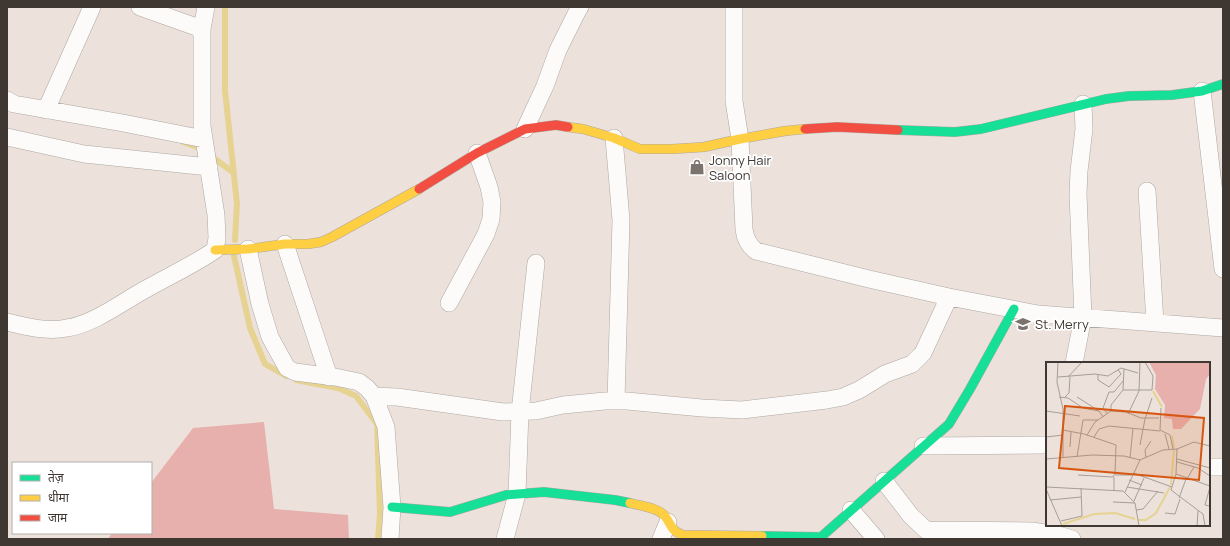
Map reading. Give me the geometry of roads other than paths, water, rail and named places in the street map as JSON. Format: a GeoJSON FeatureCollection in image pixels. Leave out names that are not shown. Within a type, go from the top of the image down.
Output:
{"type":"FeatureCollection","features":[{"type":"Feature","properties":{"kind":"street"},"geometry":{"type":"LineString","coordinates":[[46,110],[92,7]]}},
{"type":"Feature","properties":{"kind":"street"},"geometry":{"type":"LineString","coordinates":[[140,7],[202,29]]}},
{"type":"Feature","properties":{"kind":"street"},"geometry":{"type":"LineString","coordinates":[[206,7],[202,29],[202,126],[216,214],[217,238],[215,250]]}},
{"type":"Feature","properties":{"kind":"street"},"geometry":{"type":"LineString","coordinates":[[734,7],[734,102],[740,139],[744,229],[745,236],[751,248],[756,251],[839,272],[949,297],[1038,314],[1223,328]]}},
{"type":"Feature","properties":{"kind":"street"},"geometry":{"type":"LineString","coordinates":[[525,129],[545,86],[558,50],[577,8]]}},
{"type":"Feature","properties":{"kind":"street"},"geometry":{"type":"LineString","coordinates":[[7,322],[48,330],[68,328],[87,322],[104,314],[215,250],[248,249],[284,244],[308,244],[321,242],[415,191],[477,153],[525,129],[556,125],[583,129],[614,138],[640,149],[704,147],[785,131],[836,128],[955,132],[981,129],[1106,99],[1129,96],[1172,95],[1202,91],[1223,84]]}},
{"type":"Feature","properties":{"kind":"street"},"geometry":{"type":"LineString","coordinates":[[1202,91],[1223,269]]}},
{"type":"Feature","properties":{"kind":"street"},"geometry":{"type":"LineString","coordinates":[[7,100],[14,104],[204,139]]}},
{"type":"Feature","properties":{"kind":"street"},"geometry":{"type":"LineString","coordinates":[[1074,362],[1083,317],[1078,194],[1084,129],[1084,104]]}},
{"type":"Feature","properties":{"kind":"street"},"geometry":{"type":"LineString","coordinates":[[7,136],[84,154],[209,167]]}},
{"type":"Feature","properties":{"kind":"street"},"geometry":{"type":"LineString","coordinates":[[614,138],[621,220],[616,401]]}},
{"type":"Feature","properties":{"kind":"street"},"geometry":{"type":"LineString","coordinates":[[450,303],[486,234],[491,219],[492,202],[489,187],[477,153]]}},
{"type":"Feature","properties":{"kind":"street"},"geometry":{"type":"LineString","coordinates":[[1147,191],[1155,323]]}},
{"type":"Feature","properties":{"kind":"street"},"geometry":{"type":"LineString","coordinates":[[284,244],[329,376]]}},
{"type":"Feature","properties":{"kind":"street"},"geometry":{"type":"LineString","coordinates":[[248,249],[260,304],[270,337],[287,368],[295,372],[329,376],[359,382],[374,396],[386,427],[392,507],[390,539]]}},
{"type":"Feature","properties":{"kind":"street"},"geometry":{"type":"LineString","coordinates":[[505,539],[517,494],[520,412],[536,262]]}},
{"type":"Feature","properties":{"kind":"street"},"geometry":{"type":"LineString","coordinates":[[374,396],[397,397],[502,412],[536,411],[563,405],[616,401],[742,410],[827,400],[843,397],[859,390],[885,374],[912,364],[923,353],[949,297]]}},
{"type":"Feature","properties":{"kind":"street"},"geometry":{"type":"LineString","coordinates":[[392,507],[450,512],[482,501],[506,495],[555,493],[615,500],[652,508],[663,514],[675,532],[683,535],[821,538],[948,424],[970,389],[1014,309]]}},
{"type":"Feature","properties":{"kind":"street"},"geometry":{"type":"LineString","coordinates":[[386,427],[397,397]]}},
{"type":"Feature","properties":{"kind":"street"},"geometry":{"type":"LineString","coordinates":[[923,446],[1046,445]]}},
{"type":"Feature","properties":{"kind":"street"},"geometry":{"type":"LineString","coordinates":[[1210,467],[1223,467]]}},
{"type":"Feature","properties":{"kind":"street"},"geometry":{"type":"LineString","coordinates":[[884,481],[912,516],[926,530],[948,539]]}},
{"type":"Feature","properties":{"kind":"street"},"geometry":{"type":"LineString","coordinates":[[851,510],[876,539]]}},
{"type":"Feature","properties":{"kind":"street"},"geometry":{"type":"LineString","coordinates":[[661,539],[668,522]]}},
{"type":"Feature","properties":{"kind":"street"},"geometry":{"type":"LineString","coordinates":[[926,530],[1032,530],[1072,539]]}},
{"type":"Feature","properties":{"kind":"waterway"},"geometry":{"type":"LineString","coordinates":[[225,7],[225,90],[237,204],[235,240]]}},
{"type":"Feature","properties":{"kind":"waterway"},"geometry":{"type":"LineString","coordinates":[[183,142],[200,148],[234,173]]}},
{"type":"Feature","properties":{"kind":"waterway"},"geometry":{"type":"LineString","coordinates":[[234,256],[250,328],[265,364],[286,376]]}},
{"type":"Feature","properties":{"kind":"waterway"},"geometry":{"type":"LineString","coordinates":[[296,380],[338,388],[356,396],[377,424],[380,515],[378,539]]}},
{"type":"Feature","properties":{"kind":"place","name":"Jonny Hair Saloon"},"geometry":{"type":"Point","coordinates":[697,167]}},
{"type":"Feature","properties":{"kind":"place","name":"St. Merry"},"geometry":{"type":"Point","coordinates":[1023,324]}}]}
